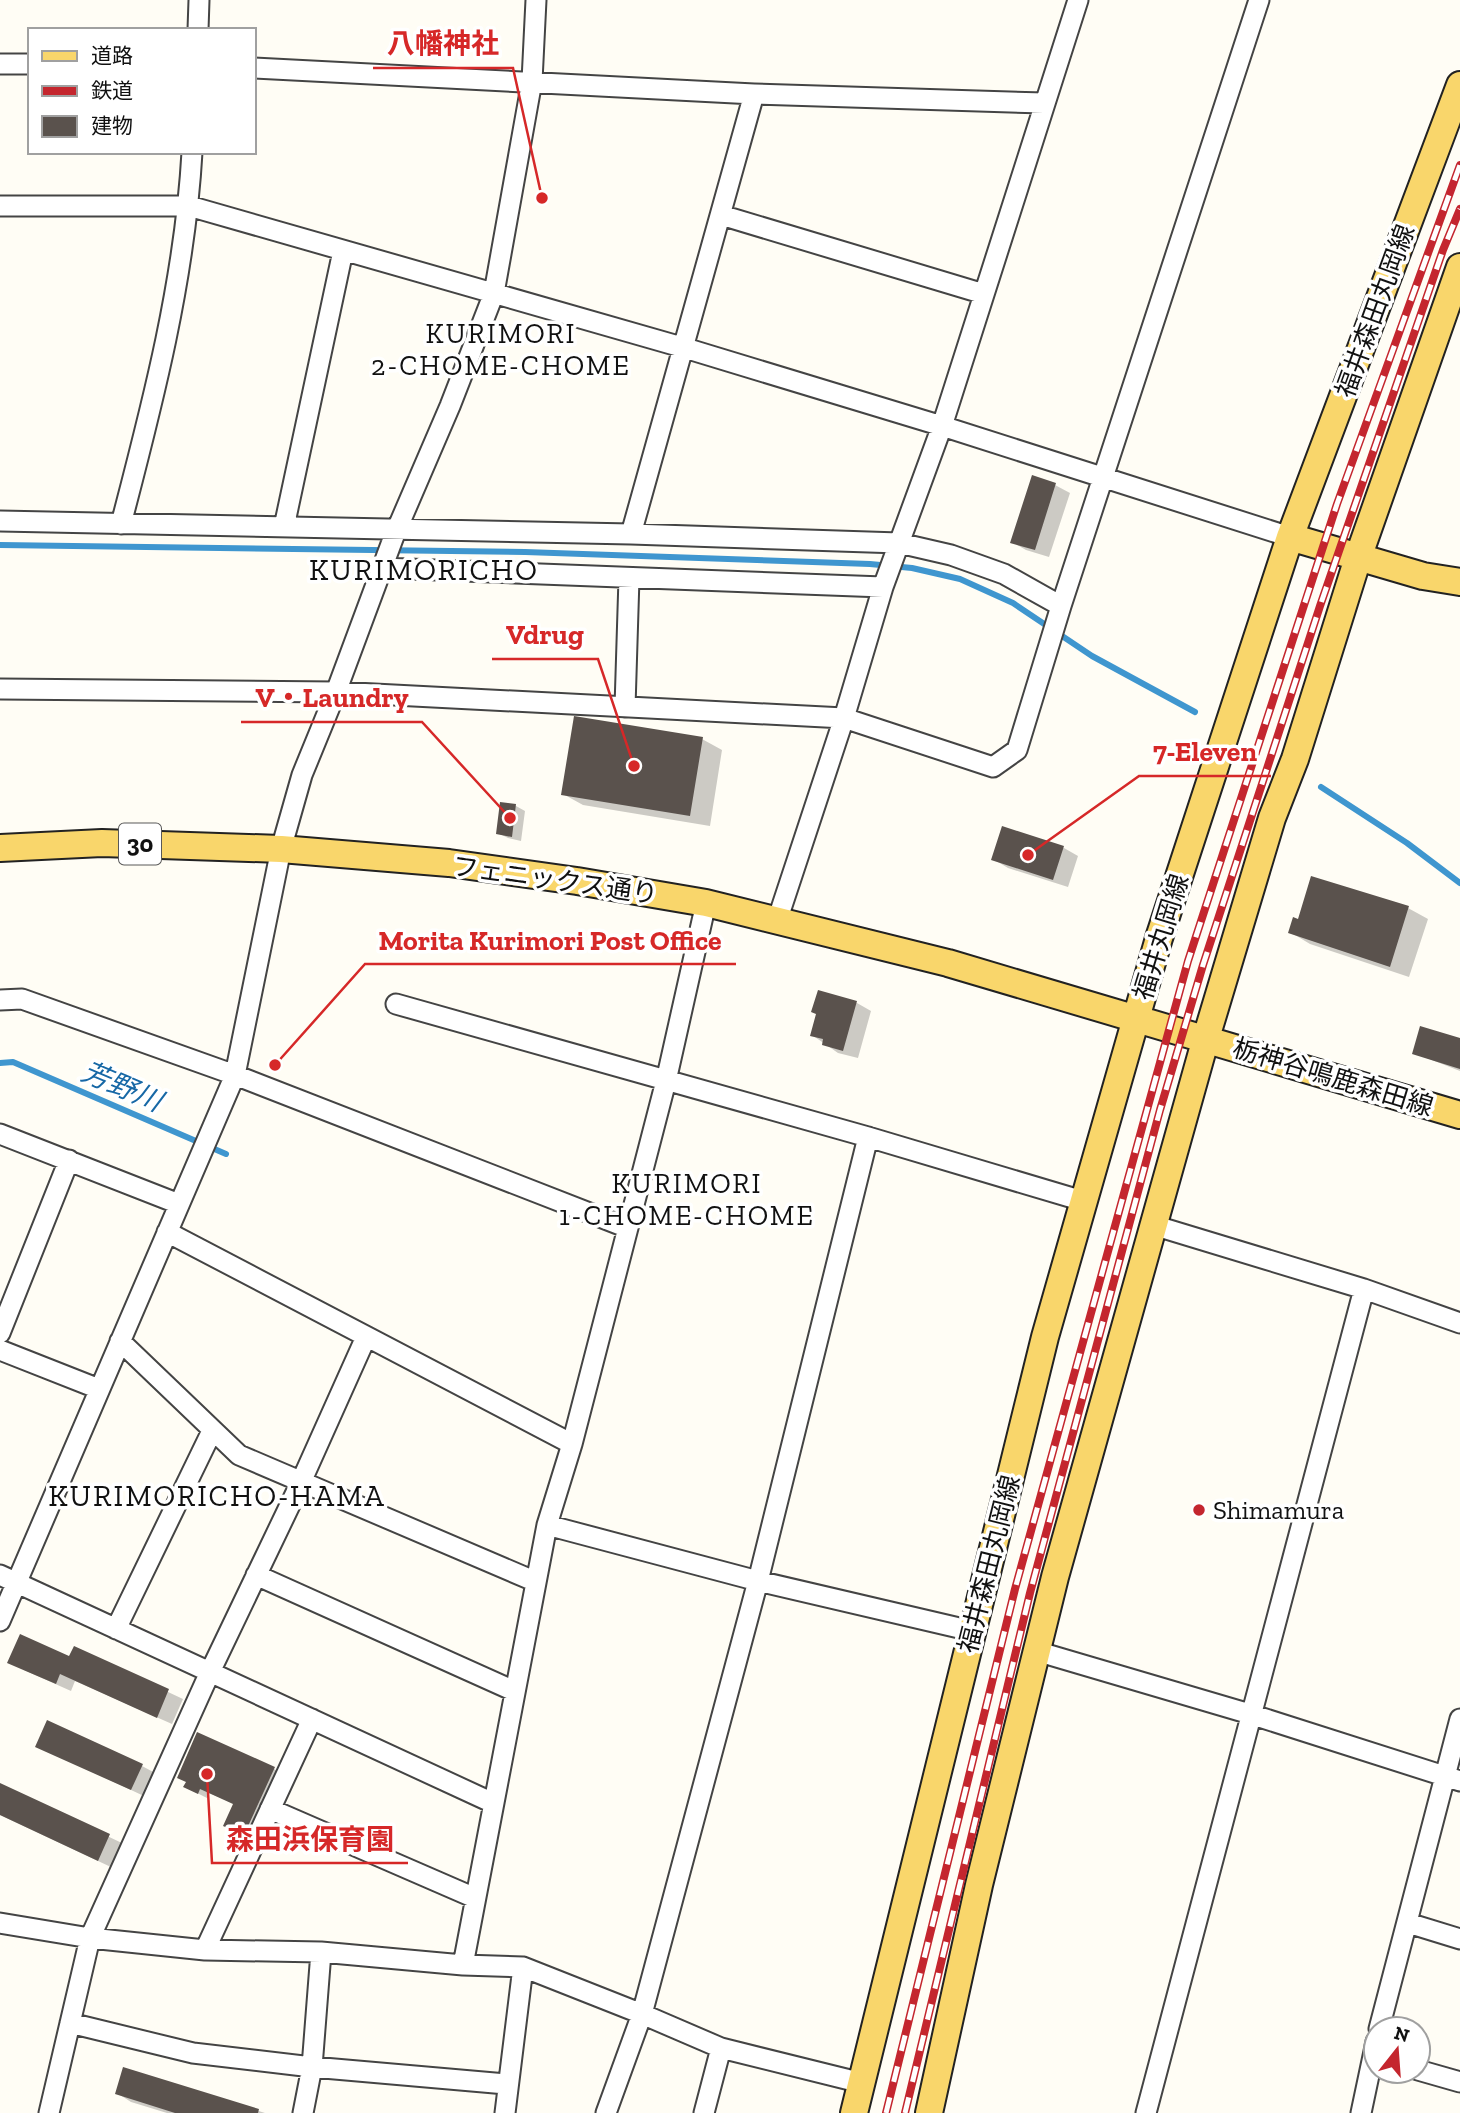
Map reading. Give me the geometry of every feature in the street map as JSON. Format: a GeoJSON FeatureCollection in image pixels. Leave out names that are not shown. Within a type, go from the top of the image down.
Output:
{"type":"FeatureCollection","features":[{"type":"Feature","properties":{"kind":"main road","name":"福井森田丸岡線"},"geometry":{"type":"LineString","coordinates":[[1290,537],[1460,85]]}},
{"type":"Feature","properties":{"kind":"main road"},"geometry":{"type":"LineString","coordinates":[[929,2113],[979,1885],[1036,1651],[1206,1038],[1272,818],[1294,759],[1358,558],[1460,267]]}},
{"type":"Feature","properties":{"kind":"main road"},"geometry":{"type":"LineString","coordinates":[[1290,537],[1423,576],[1460,582]]}},
{"type":"Feature","properties":{"kind":"main road","name":"福井丸岡線"},"geometry":{"type":"LineString","coordinates":[[1206,1038],[1137,1018],[1159,938],[1212,771],[1290,537]]}},
{"type":"Feature","properties":{"kind":"main road","name":"フェニックス通り"},"geometry":{"type":"LineString","coordinates":[[0,848],[102,843],[281,849],[449,863],[577,881],[706,903],[948,963],[1137,1018]]}},
{"type":"Feature","properties":{"kind":"main road","name":"福井森田丸岡線"},"geometry":{"type":"LineString","coordinates":[[854,2113],[1045,1337],[1137,1018]]}},
{"type":"Feature","properties":{"kind":"main road","name":"栃神谷鳴鹿森田線"},"geometry":{"type":"LineString","coordinates":[[1206,1038],[1460,1115]]}},
{"type":"Feature","properties":{"kind":"street"},"geometry":{"type":"LineString","coordinates":[[198,28],[200,0]]}},
{"type":"Feature","properties":{"kind":"street"},"geometry":{"type":"LineString","coordinates":[[0,1621],[8,1579],[99,1388],[235,1075],[281,849],[302,775],[396,532],[494,293],[532,81],[536,0]]}},
{"type":"Feature","properties":{"kind":"street"},"geometry":{"type":"LineString","coordinates":[[777,921],[844,718],[883,587],[942,426],[1078,0]]}},
{"type":"Feature","properties":{"kind":"street"},"geometry":{"type":"LineString","coordinates":[[0,689],[336,692],[844,718],[993,767],[1017,750],[1061,606],[1259,0]]}},
{"type":"Feature","properties":{"kind":"street"},"geometry":{"type":"LineString","coordinates":[[0,64],[28,64]]}},
{"type":"Feature","properties":{"kind":"street"},"geometry":{"type":"LineString","coordinates":[[256,68],[754,94],[1044,103]]}},
{"type":"Feature","properties":{"kind":"street"},"geometry":{"type":"LineString","coordinates":[[631,534],[754,94]]}},
{"type":"Feature","properties":{"kind":"street"},"geometry":{"type":"LineString","coordinates":[[121,524],[153,403],[189,206],[192,154]]}},
{"type":"Feature","properties":{"kind":"street"},"geometry":{"type":"LineString","coordinates":[[0,206],[189,206],[685,348],[942,426],[1290,537]]}},
{"type":"Feature","properties":{"kind":"street"},"geometry":{"type":"LineString","coordinates":[[721,215],[984,294]]}},
{"type":"Feature","properties":{"kind":"street"},"geometry":{"type":"LineString","coordinates":[[284,527],[343,251]]}},
{"type":"Feature","properties":{"kind":"street"},"geometry":{"type":"LineString","coordinates":[[0,521],[396,532],[631,534],[899,543],[951,555],[1004,574],[1061,606]]}},
{"type":"Feature","properties":{"kind":"street"},"geometry":{"type":"LineString","coordinates":[[382,568],[883,587]]}},
{"type":"Feature","properties":{"kind":"street"},"geometry":{"type":"LineString","coordinates":[[625,707],[629,578]]}},
{"type":"Feature","properties":{"kind":"street"},"geometry":{"type":"LineString","coordinates":[[463,1965],[534,1581],[666,1081],[706,903]]}},
{"type":"Feature","properties":{"kind":"street"},"geometry":{"type":"LineString","coordinates":[[0,1000],[22,999],[235,1075],[628,1228]]}},
{"type":"Feature","properties":{"kind":"street"},"geometry":{"type":"LineString","coordinates":[[396,1004],[868,1137],[1083,1201]]}},
{"type":"Feature","properties":{"kind":"street"},"geometry":{"type":"LineString","coordinates":[[0,1134],[179,1204]]}},
{"type":"Feature","properties":{"kind":"street"},"geometry":{"type":"LineString","coordinates":[[606,2113],[642,2014],[758,1581],[868,1137]]}},
{"type":"Feature","properties":{"kind":"street"},"geometry":{"type":"LineString","coordinates":[[0,1333],[69,1160]]}},
{"type":"Feature","properties":{"kind":"street"},"geometry":{"type":"LineString","coordinates":[[1153,1225],[1364,1289],[1460,1323]]}},
{"type":"Feature","properties":{"kind":"street"},"geometry":{"type":"LineString","coordinates":[[167,1232],[572,1444]]}},
{"type":"Feature","properties":{"kind":"street"},"geometry":{"type":"LineString","coordinates":[[1146,2113],[1364,1289]]}},
{"type":"Feature","properties":{"kind":"street"},"geometry":{"type":"LineString","coordinates":[[49,2113],[90,1938],[366,1337]]}},
{"type":"Feature","properties":{"kind":"street"},"geometry":{"type":"LineString","coordinates":[[120,1341],[239,1455],[534,1581]]}},
{"type":"Feature","properties":{"kind":"street"},"geometry":{"type":"LineString","coordinates":[[0,1350],[99,1388]]}},
{"type":"Feature","properties":{"kind":"street"},"geometry":{"type":"LineString","coordinates":[[116,1629],[212,1431]]}},
{"type":"Feature","properties":{"kind":"street"},"geometry":{"type":"LineString","coordinates":[[547,1525],[758,1581],[972,1631]]}},
{"type":"Feature","properties":{"kind":"street"},"geometry":{"type":"LineString","coordinates":[[256,1575],[514,1691]]}},
{"type":"Feature","properties":{"kind":"street"},"geometry":{"type":"LineString","coordinates":[[8,1579],[493,1803]]}},
{"type":"Feature","properties":{"kind":"street"},"geometry":{"type":"LineString","coordinates":[[1036,1651],[1250,1714],[1453,1779]]}},
{"type":"Feature","properties":{"kind":"street"},"geometry":{"type":"LineString","coordinates":[[205,1950],[312,1719]]}},
{"type":"Feature","properties":{"kind":"street"},"geometry":{"type":"LineString","coordinates":[[1383,2015],[1453,1779],[1460,1719]]}},
{"type":"Feature","properties":{"kind":"street"},"geometry":{"type":"LineString","coordinates":[[270,1809],[475,1898]]}},
{"type":"Feature","properties":{"kind":"street"},"geometry":{"type":"LineString","coordinates":[[0,1923],[90,1938],[205,1950],[321,1952],[463,1965],[523,1967],[721,2048],[862,2083]]}},
{"type":"Feature","properties":{"kind":"street"},"geometry":{"type":"LineString","coordinates":[[1408,1923],[1460,1939]]}},
{"type":"Feature","properties":{"kind":"street"},"geometry":{"type":"LineString","coordinates":[[303,2113],[312,2067],[321,1952]]}},
{"type":"Feature","properties":{"kind":"street"},"geometry":{"type":"LineString","coordinates":[[505,2113],[506,2084],[523,1967]]}},
{"type":"Feature","properties":{"kind":"street"},"geometry":{"type":"LineString","coordinates":[[70,2024],[192,2053],[312,2067],[506,2084]]}},
{"type":"Feature","properties":{"kind":"street"},"geometry":{"type":"LineString","coordinates":[[704,2113],[721,2048]]}},
{"type":"Feature","properties":{"kind":"street"},"geometry":{"type":"LineString","coordinates":[[1432,2074],[1460,2082]]}},
{"type":"Feature","properties":{"kind":"street"},"geometry":{"type":"LineString","coordinates":[[1361,2113],[1367,2085]]}},
{"type":"Feature","properties":{"kind":"building"},"geometry":{"type":"Polygon","coordinates":[[[1032,475],[1056,483],[1035,550],[1010,543],[1032,475]]]}},
{"type":"Feature","properties":{"kind":"building"},"geometry":{"type":"Polygon","coordinates":[[[574,716],[703,737],[690,816],[561,795],[574,716]]]}},
{"type":"Feature","properties":{"kind":"building"},"geometry":{"type":"Polygon","coordinates":[[[500,802],[516,804],[512,837],[496,834],[500,802]]]}},
{"type":"Feature","properties":{"kind":"building"},"geometry":{"type":"Polygon","coordinates":[[[1002,826],[1064,846],[1053,880],[991,860],[1002,826]]]}},
{"type":"Feature","properties":{"kind":"building"},"geometry":{"type":"Polygon","coordinates":[[[1311,876],[1409,906],[1390,967],[1288,933],[1293,917],[1298,919],[1311,876]]]}},
{"type":"Feature","properties":{"kind":"building"},"geometry":{"type":"Polygon","coordinates":[[[818,990],[857,1001],[843,1051],[822,1045],[823,1039],[810,1036],[816,1014],[811,1012],[818,990]]]}},
{"type":"Feature","properties":{"kind":"building"},"geometry":{"type":"Polygon","coordinates":[[[1420,1026],[1460,1038],[1460,1069],[1412,1054],[1420,1026]]]}},
{"type":"Feature","properties":{"kind":"building"},"geometry":{"type":"Polygon","coordinates":[[[20,1634],[69,1656],[74,1646],[169,1689],[157,1718],[60,1674],[56,1684],[7,1663],[20,1634]]]}},
{"type":"Feature","properties":{"kind":"building"},"geometry":{"type":"Polygon","coordinates":[[[47,1720],[143,1764],[131,1790],[35,1747],[47,1720]]]}},
{"type":"Feature","properties":{"kind":"building"},"geometry":{"type":"Polygon","coordinates":[[[197,1732],[275,1767],[244,1835],[223,1826],[233,1804],[200,1789],[198,1794],[183,1787],[186,1782],[177,1778],[197,1732]]]}},
{"type":"Feature","properties":{"kind":"building"},"geometry":{"type":"Polygon","coordinates":[[[0,1783],[110,1834],[98,1861],[0,1815],[0,1783]]]}},
{"type":"Feature","properties":{"kind":"building"},"geometry":{"type":"Polygon","coordinates":[[[123,2067],[259,2109],[258,2113],[175,2113],[115,2094],[123,2067]]]}},
{"type":"Feature","properties":{"kind":"waterway"},"geometry":{"type":"LineString","coordinates":[[0,545],[525,552],[870,564],[912,568],[960,579],[1013,603],[1092,656],[1195,712]]}},
{"type":"Feature","properties":{"kind":"waterway"},"geometry":{"type":"LineString","coordinates":[[1321,787],[1407,843],[1460,883]]}},
{"type":"Feature","properties":{"kind":"waterway","name":"芳野川"},"geometry":{"type":"LineString","coordinates":[[0,1063],[13,1062],[226,1154]]}},
{"type":"Feature","properties":{"kind":"railway"},"geometry":{"type":"LineString","coordinates":[[886,2113],[1015,1589],[1188,961],[1337,504],[1460,165]]}},
{"type":"Feature","properties":{"kind":"railway"},"geometry":{"type":"LineString","coordinates":[[905,2113],[1030,1593],[1160,1110],[1203,965],[1320,606],[1443,250],[1460,209]]}},
{"type":"Feature","properties":{"kind":"place","name":"八幡神社"},"geometry":{"type":"Point","coordinates":[542,198]}},
{"type":"Feature","properties":{"kind":"place","name":"Vdrug"},"geometry":{"type":"Point","coordinates":[634,766]}},
{"type":"Feature","properties":{"kind":"place","name":"V・Laundry"},"geometry":{"type":"Point","coordinates":[510,818]}},
{"type":"Feature","properties":{"kind":"place","name":"7-Eleven"},"geometry":{"type":"Point","coordinates":[1028,855]}},
{"type":"Feature","properties":{"kind":"place","name":"Morita Kurimori Post Office"},"geometry":{"type":"Point","coordinates":[275,1065]}},
{"type":"Feature","properties":{"kind":"place","name":"Shimamura"},"geometry":{"type":"Point","coordinates":[1199,1510]}},
{"type":"Feature","properties":{"kind":"place","name":"森田浜保育園"},"geometry":{"type":"Point","coordinates":[207,1774]}},
{"type":"Feature","properties":{"kind":"district","name":"KURIMORI 2-CHOME-CHOME"},"geometry":{"type":"Point","coordinates":[501,349]}},
{"type":"Feature","properties":{"kind":"district","name":"KURIMORICHO"},"geometry":{"type":"Point","coordinates":[424,570]}},
{"type":"Feature","properties":{"kind":"district","name":"KURIMORI 1-CHOME-CHOME"},"geometry":{"type":"Point","coordinates":[687,1199]}},
{"type":"Feature","properties":{"kind":"district","name":"KURIMORICHO-HAMA"},"geometry":{"type":"Point","coordinates":[217,1496]}}]}
